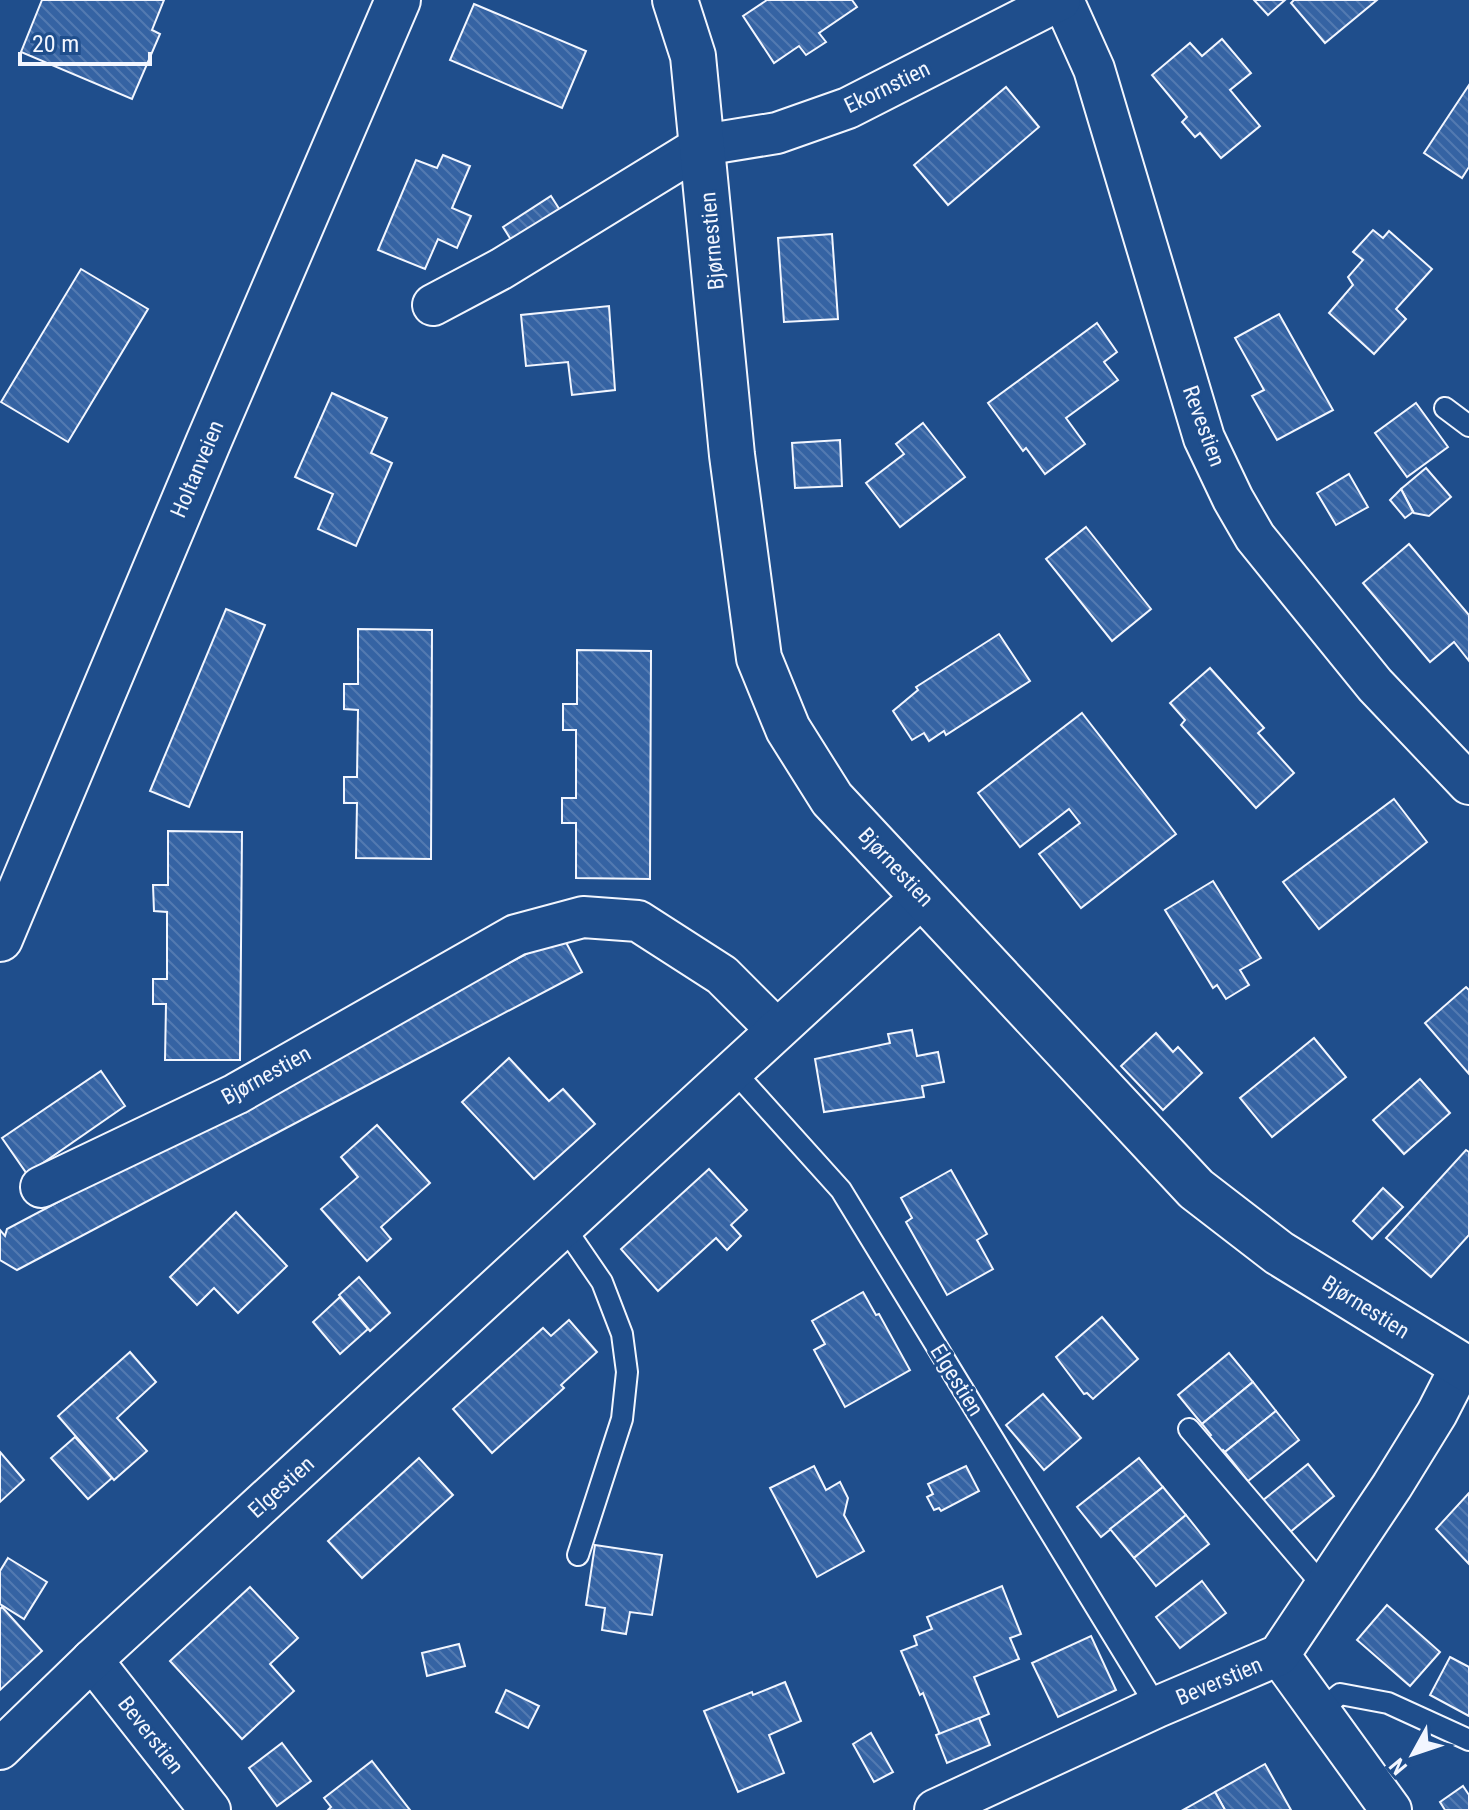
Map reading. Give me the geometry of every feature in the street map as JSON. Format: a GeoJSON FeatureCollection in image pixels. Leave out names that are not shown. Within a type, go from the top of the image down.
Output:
{"type":"FeatureCollection","features":[{"type":"Feature","properties":{"kind":"street","name":"Holtanveien"},"geometry":{"type":"LineString","coordinates":[[0,939],[398,0]]}},
{"type":"Feature","properties":{"kind":"street","name":"Bjørnestien"},"geometry":{"type":"LineString","coordinates":[[675,0],[693,56],[732,455],[759,658],[788,729],[832,799],[1196,1189],[1279,1253],[1465,1368]]}},
{"type":"Feature","properties":{"kind":"street","name":"Ekornstien"},"geometry":{"type":"LineString","coordinates":[[703,145],[777,133],[848,108],[1062,0]]}},
{"type":"Feature","properties":{"kind":"street","name":"Revestien"},"geometry":{"type":"LineString","coordinates":[[1062,0],[1094,69],[1204,438],[1233,499],[1255,537],[1375,685],[1469,784]]}},
{"type":"Feature","properties":{"kind":"street"},"geometry":{"type":"LineString","coordinates":[[433,305],[501,269],[703,145]]}},
{"type":"Feature","properties":{"kind":"street","name":"Elgestien"},"geometry":{"type":"LineString","coordinates":[[0,1749],[92,1660],[923,896]]}},
{"type":"Feature","properties":{"kind":"street","name":"Bjørnestien"},"geometry":{"type":"LineString","coordinates":[[41,1187],[236,1094],[516,935],[583,917],[638,921],[722,975],[776,1029]]}},
{"type":"Feature","properties":{"kind":"street","name":"Beverstien"},"geometry":{"type":"LineString","coordinates":[[935,1810],[1157,1707],[1279,1655],[1400,1474],[1465,1368]]}},
{"type":"Feature","properties":{"kind":"street"},"geometry":{"type":"LineString","coordinates":[[1279,1655],[1391,1810]]}},
{"type":"Feature","properties":{"kind":"street","name":"Beverstien"},"geometry":{"type":"LineString","coordinates":[[92,1660],[210,1810]]}},
{"type":"Feature","properties":{"kind":"lane"},"geometry":{"type":"LineString","coordinates":[[1445,408],[1469,426]]}},
{"type":"Feature","properties":{"kind":"lane","name":"Elgestien"},"geometry":{"type":"LineString","coordinates":[[733,1070],[841,1190],[1157,1707]]}},
{"type":"Feature","properties":{"kind":"lane"},"geometry":{"type":"LineString","coordinates":[[565,1228],[602,1282],[622,1334],[627,1372],[622,1419],[578,1555]]}},
{"type":"Feature","properties":{"kind":"lane"},"geometry":{"type":"LineString","coordinates":[[1189,1429],[1324,1587]]}},
{"type":"Feature","properties":{"kind":"lane"},"geometry":{"type":"LineString","coordinates":[[1319,1712],[1340,1694],[1388,1703],[1469,1740]]}},
{"type":"Feature","properties":{"kind":"building"},"geometry":{"type":"Polygon","coordinates":[[[42,0],[164,0],[152,30],[160,34],[132,99],[21,52],[42,0]]]}},
{"type":"Feature","properties":{"kind":"building"},"geometry":{"type":"Polygon","coordinates":[[[767,0],[852,0],[857,7],[819,33],[826,42],[806,55],[799,46],[774,63],[743,16],[767,0]]]}},
{"type":"Feature","properties":{"kind":"building"},"geometry":{"type":"Polygon","coordinates":[[[1254,0],[1285,0],[1268,15],[1254,0]]]}},
{"type":"Feature","properties":{"kind":"building"},"geometry":{"type":"Polygon","coordinates":[[[1294,0],[1377,0],[1325,43],[1291,3],[1294,0]]]}},
{"type":"Feature","properties":{"kind":"building"},"geometry":{"type":"Polygon","coordinates":[[[474,4],[586,51],[562,108],[450,60],[474,4]]]}},
{"type":"Feature","properties":{"kind":"building"},"geometry":{"type":"Polygon","coordinates":[[[1222,39],[1251,73],[1230,90],[1260,126],[1221,158],[1200,133],[1195,137],[1182,122],[1187,117],[1152,75],[1190,43],[1202,56],[1222,39]]]}},
{"type":"Feature","properties":{"kind":"building"},"geometry":{"type":"Polygon","coordinates":[[[1469,85],[1469,167],[1462,178],[1424,153],[1469,85]]]}},
{"type":"Feature","properties":{"kind":"building"},"geometry":{"type":"Polygon","coordinates":[[[1006,87],[1039,127],[948,205],[914,165],[1006,87]]]}},
{"type":"Feature","properties":{"kind":"building"},"geometry":{"type":"Polygon","coordinates":[[[443,155],[470,166],[452,208],[471,216],[457,248],[438,239],[425,269],[378,250],[416,160],[437,168],[443,155]]]}},
{"type":"Feature","properties":{"kind":"building"},"geometry":{"type":"Polygon","coordinates":[[[551,196],[563,215],[513,243],[503,227],[551,196]]]}},
{"type":"Feature","properties":{"kind":"building"},"geometry":{"type":"Polygon","coordinates":[[[1373,230],[1383,238],[1389,231],[1432,269],[1396,309],[1406,319],[1374,354],[1329,313],[1353,285],[1348,277],[1363,260],[1353,252],[1373,230]]]}},
{"type":"Feature","properties":{"kind":"building"},"geometry":{"type":"Polygon","coordinates":[[[832,234],[838,319],[784,322],[778,238],[832,234]]]}},
{"type":"Feature","properties":{"kind":"building"},"geometry":{"type":"Polygon","coordinates":[[[81,269],[148,309],[68,442],[1,402],[81,269]]]}},
{"type":"Feature","properties":{"kind":"building"},"geometry":{"type":"Polygon","coordinates":[[[609,306],[615,390],[572,395],[568,362],[526,366],[521,315],[609,306]]]}},
{"type":"Feature","properties":{"kind":"building"},"geometry":{"type":"Polygon","coordinates":[[[1279,314],[1333,410],[1277,440],[1252,396],[1264,390],[1235,338],[1279,314]]]}},
{"type":"Feature","properties":{"kind":"building"},"geometry":{"type":"Polygon","coordinates":[[[1097,323],[1117,352],[1104,362],[1118,380],[1066,418],[1085,444],[1045,474],[1026,448],[1023,451],[988,403],[1097,323]]]}},
{"type":"Feature","properties":{"kind":"building"},"geometry":{"type":"Polygon","coordinates":[[[332,393],[387,418],[371,453],[392,463],[356,546],[318,529],[333,494],[295,477],[332,393]]]}},
{"type":"Feature","properties":{"kind":"building"},"geometry":{"type":"Polygon","coordinates":[[[1416,403],[1448,447],[1407,477],[1375,433],[1416,403]]]}},
{"type":"Feature","properties":{"kind":"building"},"geometry":{"type":"Polygon","coordinates":[[[923,423],[965,477],[900,527],[866,483],[904,454],[896,444],[923,423]]]}},
{"type":"Feature","properties":{"kind":"building"},"geometry":{"type":"Polygon","coordinates":[[[840,440],[842,486],[795,488],[792,443],[840,440]]]}},
{"type":"Feature","properties":{"kind":"building"},"geometry":{"type":"Polygon","coordinates":[[[1426,468],[1451,497],[1429,516],[1414,513],[1401,489],[1426,468]]]}},
{"type":"Feature","properties":{"kind":"building"},"geometry":{"type":"Polygon","coordinates":[[[1349,474],[1368,507],[1336,525],[1317,493],[1349,474]]]}},
{"type":"Feature","properties":{"kind":"building"},"geometry":{"type":"Polygon","coordinates":[[[1401,489],[1413,512],[1405,518],[1390,500],[1401,489]]]}},
{"type":"Feature","properties":{"kind":"building"},"geometry":{"type":"Polygon","coordinates":[[[1086,527],[1151,609],[1112,641],[1046,559],[1086,527]]]}},
{"type":"Feature","properties":{"kind":"building"},"geometry":{"type":"Polygon","coordinates":[[[1409,544],[1469,615],[1469,661],[1454,642],[1430,662],[1363,583],[1409,544]]]}},
{"type":"Feature","properties":{"kind":"building"},"geometry":{"type":"Polygon","coordinates":[[[226,609],[265,625],[189,807],[150,791],[226,609]]]}},
{"type":"Feature","properties":{"kind":"building"},"geometry":{"type":"Polygon","coordinates":[[[358,629],[432,630],[431,859],[356,858],[357,803],[344,803],[344,777],[357,777],[358,710],[344,709],[344,684],[358,684],[358,629]]]}},
{"type":"Feature","properties":{"kind":"building"},"geometry":{"type":"Polygon","coordinates":[[[999,634],[1030,681],[946,735],[944,731],[929,741],[924,733],[912,740],[893,711],[918,690],[916,687],[999,634]]]}},
{"type":"Feature","properties":{"kind":"building"},"geometry":{"type":"Polygon","coordinates":[[[577,650],[651,651],[650,879],[576,878],[576,823],[562,823],[562,798],[576,798],[576,730],[563,730],[563,704],[577,704],[577,650]]]}},
{"type":"Feature","properties":{"kind":"building"},"geometry":{"type":"Polygon","coordinates":[[[1210,668],[1264,728],[1258,733],[1294,773],[1256,808],[1181,725],[1185,720],[1170,703],[1210,668]]]}},
{"type":"Feature","properties":{"kind":"building"},"geometry":{"type":"Polygon","coordinates":[[[1082,713],[1176,834],[1081,908],[1039,854],[1080,823],[1069,809],[1020,847],[978,793],[1082,713]]]}},
{"type":"Feature","properties":{"kind":"building"},"geometry":{"type":"Polygon","coordinates":[[[1394,799],[1427,842],[1319,929],[1283,882],[1394,799]]]}},
{"type":"Feature","properties":{"kind":"building"},"geometry":{"type":"Polygon","coordinates":[[[168,831],[242,832],[240,1060],[165,1060],[166,1004],[153,1004],[153,979],[167,979],[167,912],[154,911],[153,885],[168,885],[168,831]]]}},
{"type":"Feature","properties":{"kind":"building"},"geometry":{"type":"Polygon","coordinates":[[[1213,881],[1261,958],[1240,970],[1249,985],[1226,999],[1217,985],[1213,988],[1165,910],[1213,881]]]}},
{"type":"Feature","properties":{"kind":"building"},"geometry":{"type":"Polygon","coordinates":[[[562,935],[582,972],[17,1270],[0,1260],[0,1230],[5,1236],[7,1229],[562,935]]]}},
{"type":"Feature","properties":{"kind":"building"},"geometry":{"type":"Polygon","coordinates":[[[1466,987],[1469,990],[1469,1074],[1425,1023],[1466,987]]]}},
{"type":"Feature","properties":{"kind":"building"},"geometry":{"type":"Polygon","coordinates":[[[912,1030],[917,1056],[938,1052],[944,1082],[922,1086],[924,1097],[824,1112],[815,1059],[890,1043],[888,1034],[912,1030]]]}},
{"type":"Feature","properties":{"kind":"building"},"geometry":{"type":"Polygon","coordinates":[[[1156,1033],[1173,1052],[1178,1047],[1202,1073],[1163,1110],[1121,1066],[1156,1033]]]}},
{"type":"Feature","properties":{"kind":"building"},"geometry":{"type":"Polygon","coordinates":[[[1314,1038],[1346,1077],[1272,1137],[1240,1098],[1314,1038]]]}},
{"type":"Feature","properties":{"kind":"building"},"geometry":{"type":"Polygon","coordinates":[[[509,1058],[549,1101],[563,1089],[595,1124],[534,1179],[462,1102],[509,1058]]]}},
{"type":"Feature","properties":{"kind":"building"},"geometry":{"type":"Polygon","coordinates":[[[101,1071],[125,1106],[27,1174],[2,1138],[101,1071]]]}},
{"type":"Feature","properties":{"kind":"building"},"geometry":{"type":"Polygon","coordinates":[[[1420,1079],[1450,1113],[1404,1154],[1373,1120],[1420,1079]]]}},
{"type":"Feature","properties":{"kind":"building"},"geometry":{"type":"Polygon","coordinates":[[[377,1125],[430,1183],[381,1227],[391,1239],[367,1261],[321,1209],[358,1177],[341,1157],[377,1125]]]}},
{"type":"Feature","properties":{"kind":"building"},"geometry":{"type":"Polygon","coordinates":[[[1466,1150],[1469,1152],[1469,1235],[1431,1277],[1386,1238],[1466,1150]]]}},
{"type":"Feature","properties":{"kind":"building"},"geometry":{"type":"Polygon","coordinates":[[[709,1169],[747,1210],[731,1225],[741,1236],[727,1250],[716,1238],[658,1291],[621,1249],[709,1169]]]}},
{"type":"Feature","properties":{"kind":"building"},"geometry":{"type":"Polygon","coordinates":[[[951,1170],[987,1234],[977,1240],[993,1269],[947,1295],[906,1222],[912,1218],[901,1198],[951,1170]]]}},
{"type":"Feature","properties":{"kind":"building"},"geometry":{"type":"Polygon","coordinates":[[[1383,1188],[1403,1207],[1372,1239],[1353,1221],[1383,1188]]]}},
{"type":"Feature","properties":{"kind":"building"},"geometry":{"type":"Polygon","coordinates":[[[236,1212],[287,1266],[238,1313],[214,1288],[197,1305],[170,1277],[236,1212]]]}},
{"type":"Feature","properties":{"kind":"building"},"geometry":{"type":"Polygon","coordinates":[[[359,1277],[390,1313],[370,1331],[339,1295],[359,1277]]]}},
{"type":"Feature","properties":{"kind":"building"},"geometry":{"type":"Polygon","coordinates":[[[863,1292],[910,1370],[845,1407],[814,1350],[825,1344],[812,1321],[863,1292]]]}},
{"type":"Feature","properties":{"kind":"building"},"geometry":{"type":"Polygon","coordinates":[[[340,1297],[368,1329],[340,1354],[313,1322],[340,1297]]]}},
{"type":"Feature","properties":{"kind":"building"},"geometry":{"type":"Polygon","coordinates":[[[1102,1317],[1138,1359],[1093,1399],[1084,1394],[1056,1357],[1102,1317]]]}},
{"type":"Feature","properties":{"kind":"building"},"geometry":{"type":"Polygon","coordinates":[[[569,1320],[597,1352],[561,1385],[564,1388],[492,1453],[453,1409],[543,1328],[551,1336],[569,1320]]]}},
{"type":"Feature","properties":{"kind":"building"},"geometry":{"type":"Polygon","coordinates":[[[130,1352],[156,1382],[117,1418],[147,1451],[114,1480],[58,1416],[130,1352]]]}},
{"type":"Feature","properties":{"kind":"building"},"geometry":{"type":"Polygon","coordinates":[[[1229,1353],[1253,1382],[1202,1424],[1178,1395],[1229,1353]]]}},
{"type":"Feature","properties":{"kind":"building"},"geometry":{"type":"Polygon","coordinates":[[[1253,1382],[1276,1411],[1220,1453],[1207,1438],[1211,1435],[1202,1424],[1253,1382]]]}},
{"type":"Feature","properties":{"kind":"building"},"geometry":{"type":"Polygon","coordinates":[[[1043,1394],[1081,1438],[1044,1470],[1006,1425],[1043,1394]]]}},
{"type":"Feature","properties":{"kind":"building"},"geometry":{"type":"Polygon","coordinates":[[[1276,1411],[1299,1440],[1248,1481],[1225,1452],[1276,1411]]]}},
{"type":"Feature","properties":{"kind":"building"},"geometry":{"type":"Polygon","coordinates":[[[75,1437],[112,1478],[88,1499],[51,1458],[75,1437]]]}},
{"type":"Feature","properties":{"kind":"building"},"geometry":{"type":"Polygon","coordinates":[[[0,1452],[24,1480],[0,1502],[0,1452]]]}},
{"type":"Feature","properties":{"kind":"building"},"geometry":{"type":"Polygon","coordinates":[[[419,1458],[453,1495],[362,1578],[328,1541],[419,1458]]]}},
{"type":"Feature","properties":{"kind":"building"},"geometry":{"type":"Polygon","coordinates":[[[1139,1458],[1163,1487],[1101,1537],[1077,1507],[1139,1458]]]}},
{"type":"Feature","properties":{"kind":"building"},"geometry":{"type":"Polygon","coordinates":[[[1308,1464],[1334,1496],[1289,1533],[1262,1501],[1308,1464]]]}},
{"type":"Feature","properties":{"kind":"building"},"geometry":{"type":"Polygon","coordinates":[[[814,1466],[826,1490],[840,1482],[848,1498],[844,1515],[864,1551],[817,1577],[770,1488],[814,1466]]]}},
{"type":"Feature","properties":{"kind":"building"},"geometry":{"type":"Polygon","coordinates":[[[966,1466],[979,1491],[941,1511],[939,1508],[934,1510],[927,1497],[933,1494],[928,1484],[966,1466]]]}},
{"type":"Feature","properties":{"kind":"building"},"geometry":{"type":"Polygon","coordinates":[[[1163,1487],[1186,1515],[1134,1558],[1110,1529],[1163,1487]]]}},
{"type":"Feature","properties":{"kind":"building"},"geometry":{"type":"Polygon","coordinates":[[[1469,1493],[1469,1564],[1436,1529],[1469,1493]]]}},
{"type":"Feature","properties":{"kind":"building"},"geometry":{"type":"Polygon","coordinates":[[[1186,1515],[1209,1544],[1156,1586],[1134,1558],[1186,1515]]]}},
{"type":"Feature","properties":{"kind":"building"},"geometry":{"type":"Polygon","coordinates":[[[595,1545],[662,1555],[652,1615],[630,1612],[626,1634],[602,1630],[605,1608],[586,1605],[595,1545]]]}},
{"type":"Feature","properties":{"kind":"building"},"geometry":{"type":"Polygon","coordinates":[[[8,1558],[47,1582],[24,1619],[0,1604],[0,1571],[8,1558]]]}},
{"type":"Feature","properties":{"kind":"building"},"geometry":{"type":"Polygon","coordinates":[[[1202,1581],[1226,1613],[1180,1648],[1156,1617],[1202,1581]]]}},
{"type":"Feature","properties":{"kind":"building"},"geometry":{"type":"Polygon","coordinates":[[[1002,1586],[1021,1634],[1010,1638],[1019,1659],[974,1677],[989,1714],[940,1735],[901,1651],[917,1645],[914,1636],[932,1629],[927,1617],[1002,1586]]]}},
{"type":"Feature","properties":{"kind":"building"},"geometry":{"type":"Polygon","coordinates":[[[250,1587],[298,1638],[270,1664],[294,1691],[242,1739],[170,1661],[250,1587]]]}},
{"type":"Feature","properties":{"kind":"building"},"geometry":{"type":"Polygon","coordinates":[[[1387,1605],[1440,1652],[1410,1686],[1357,1640],[1387,1605]]]}},
{"type":"Feature","properties":{"kind":"building"},"geometry":{"type":"Polygon","coordinates":[[[2,1607],[42,1651],[0,1690],[0,1609],[2,1607]]]}},
{"type":"Feature","properties":{"kind":"building"},"geometry":{"type":"Polygon","coordinates":[[[1091,1636],[1116,1690],[1058,1717],[1032,1663],[1091,1636]]]}},
{"type":"Feature","properties":{"kind":"building"},"geometry":{"type":"Polygon","coordinates":[[[459,1644],[465,1666],[427,1676],[422,1653],[459,1644]]]}},
{"type":"Feature","properties":{"kind":"building"},"geometry":{"type":"Polygon","coordinates":[[[1450,1657],[1469,1667],[1469,1716],[1430,1695],[1450,1657]]]}},
{"type":"Feature","properties":{"kind":"building"},"geometry":{"type":"Polygon","coordinates":[[[785,1682],[801,1721],[769,1735],[784,1773],[738,1792],[704,1711],[785,1682]]]}},
{"type":"Feature","properties":{"kind":"building"},"geometry":{"type":"Polygon","coordinates":[[[506,1690],[539,1706],[528,1728],[496,1712],[506,1690]]]}},
{"type":"Feature","properties":{"kind":"building"},"geometry":{"type":"Polygon","coordinates":[[[979,1718],[990,1745],[947,1763],[936,1735],[979,1718]]]}},
{"type":"Feature","properties":{"kind":"building"},"geometry":{"type":"Polygon","coordinates":[[[871,1733],[893,1772],[874,1782],[853,1744],[871,1733]]]}},
{"type":"Feature","properties":{"kind":"building"},"geometry":{"type":"Polygon","coordinates":[[[282,1743],[311,1781],[277,1806],[249,1768],[282,1743]]]}},
{"type":"Feature","properties":{"kind":"building"},"geometry":{"type":"Polygon","coordinates":[[[372,1761],[410,1810],[328,1810],[331,1807],[324,1798],[372,1761]]]}},
{"type":"Feature","properties":{"kind":"building"},"geometry":{"type":"Polygon","coordinates":[[[1265,1764],[1291,1810],[1225,1810],[1215,1792],[1265,1764]]]}},
{"type":"Feature","properties":{"kind":"building"},"geometry":{"type":"Polygon","coordinates":[[[1463,1786],[1469,1795],[1469,1810],[1445,1810],[1440,1802],[1463,1786]]]}},
{"type":"Feature","properties":{"kind":"building"},"geometry":{"type":"Polygon","coordinates":[[[1215,1792],[1225,1810],[1183,1810],[1215,1792]]]}}]}
